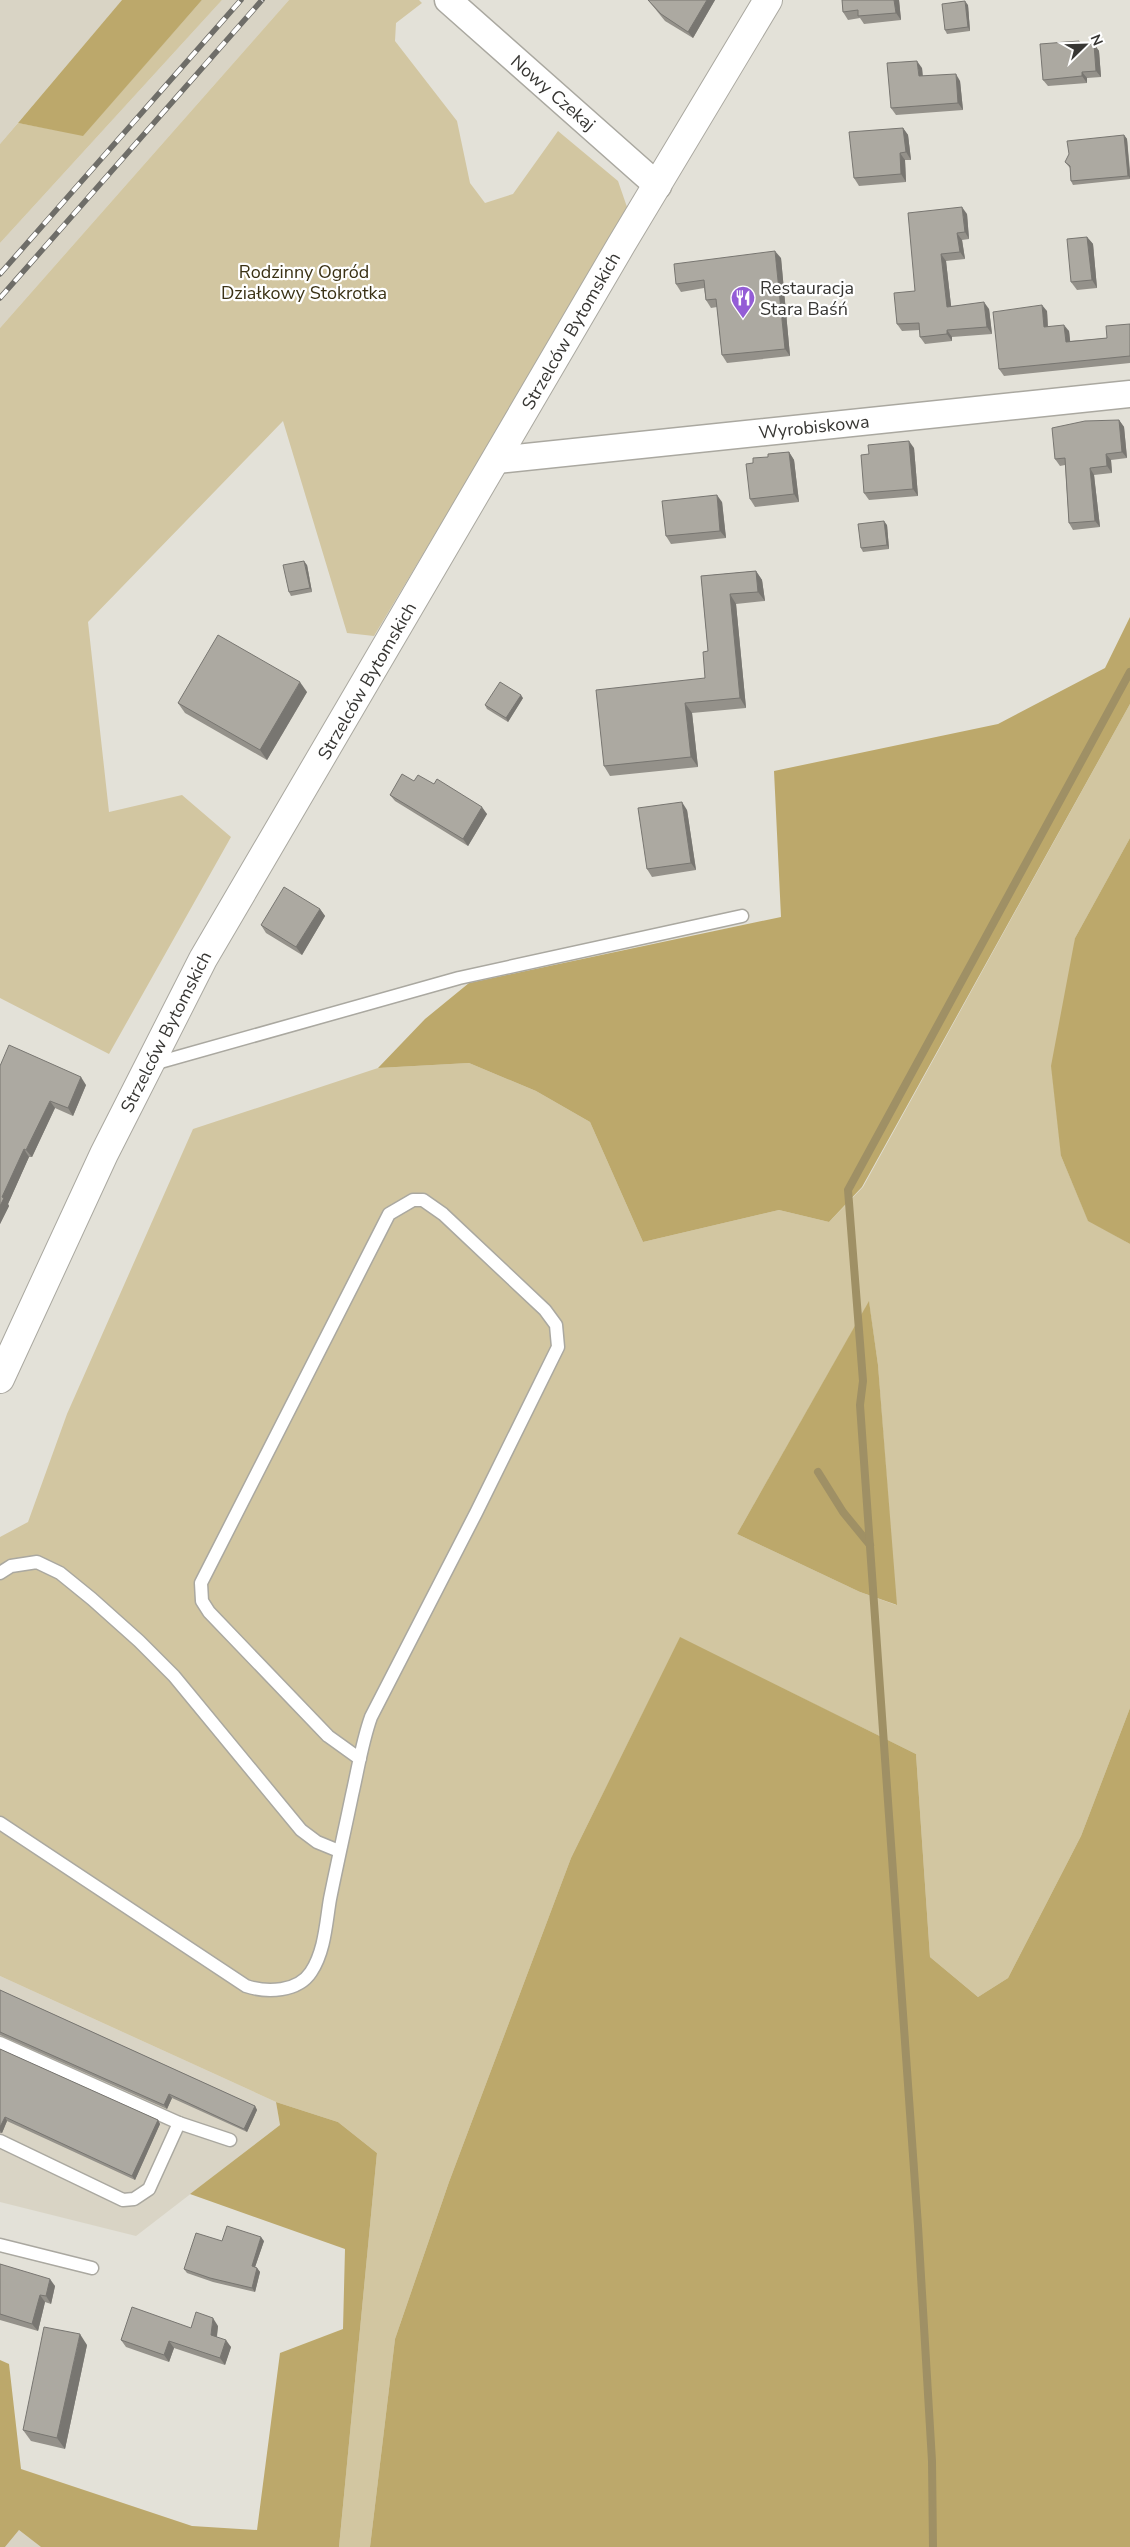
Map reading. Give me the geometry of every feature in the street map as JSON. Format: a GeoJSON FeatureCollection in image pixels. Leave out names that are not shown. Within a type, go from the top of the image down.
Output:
{"type":"FeatureCollection","features":[{"type":"Feature","properties":{"kind":"street","name":"Nowy Czekaj"},"geometry":{"type":"LineString","coordinates":[[448,0],[658,186]]}},
{"type":"Feature","properties":{"kind":"street","name":"Strzelców Bytomskich"},"geometry":{"type":"LineString","coordinates":[[0,1380],[147,1066],[202,959],[768,0]]}},
{"type":"Feature","properties":{"kind":"street","name":"Wyrobiskowa"},"geometry":{"type":"LineString","coordinates":[[497,460],[1130,394]]}},
{"type":"Feature","properties":{"kind":"lane"},"geometry":{"type":"LineString","coordinates":[[147,1066],[459,978],[742,916]]}},
{"type":"Feature","properties":{"kind":"lane"},"geometry":{"type":"LineString","coordinates":[[0,1822],[246,1986],[258,1990],[280,1990],[303,1981],[311,1972],[319,1955],[360,1759],[371,1717],[476,1513],[558,1347],[556,1324],[545,1310],[443,1214],[423,1200],[413,1200],[389,1214],[201,1583],[202,1601],[209,1612],[328,1736],[360,1759]]}},
{"type":"Feature","properties":{"kind":"lane"},"geometry":{"type":"LineString","coordinates":[[0,1573],[11,1566],[37,1562],[60,1573],[139,1641],[174,1676],[301,1830],[317,1842],[340,1851]]}},
{"type":"Feature","properties":{"kind":"lane"},"geometry":{"type":"LineString","coordinates":[[0,2043],[179,2123],[230,2140]]}},
{"type":"Feature","properties":{"kind":"lane"},"geometry":{"type":"LineString","coordinates":[[0,2141],[123,2200],[134,2199],[149,2189],[179,2123]]}},
{"type":"Feature","properties":{"kind":"lane"},"geometry":{"type":"LineString","coordinates":[[0,2245],[92,2268]]}},
{"type":"Feature","properties":{"kind":"shaded area"},"geometry":{"type":"Polygon","coordinates":[[[0,0],[122,0],[0,144],[0,0]]]}},
{"type":"Feature","properties":{"kind":"shaded area"},"geometry":{"type":"Polygon","coordinates":[[[122,0],[202,0],[83,136],[18,123],[122,0]]]}},
{"type":"Feature","properties":{"kind":"shaded area"},"geometry":{"type":"Polygon","coordinates":[[[222,0],[289,0],[0,328],[0,243],[222,0]]]}},
{"type":"Feature","properties":{"kind":"shaded area"},"geometry":{"type":"Polygon","coordinates":[[[1130,617],[1130,704],[862,1187],[829,1222],[779,1210],[643,1242],[590,1122],[536,1091],[469,1063],[378,1068],[425,1019],[469,983],[781,917],[774,771],[998,724],[1105,668],[1130,617]]]}},
{"type":"Feature","properties":{"kind":"shaded area"},"geometry":{"type":"Polygon","coordinates":[[[1130,838],[1130,1244],[1088,1221],[1061,1156],[1051,1066],[1075,938],[1130,838]]]}},
{"type":"Feature","properties":{"kind":"shaded area"},"geometry":{"type":"Polygon","coordinates":[[[869,1301],[878,1365],[897,1605],[860,1592],[737,1534],[869,1301]]]}},
{"type":"Feature","properties":{"kind":"shaded area"},"geometry":{"type":"Polygon","coordinates":[[[680,1637],[916,1754],[930,1957],[978,1997],[1008,1978],[1081,1836],[1130,1708],[1130,2547],[370,2547],[395,2339],[449,2182],[571,1858],[680,1637]]]}},
{"type":"Feature","properties":{"kind":"shaded area"},"geometry":{"type":"Polygon","coordinates":[[[0,1976],[276,2102],[280,2125],[136,2236],[0,2202],[0,1976]]]}},
{"type":"Feature","properties":{"kind":"shaded area"},"geometry":{"type":"Polygon","coordinates":[[[276,2102],[338,2122],[377,2153],[339,2547],[41,2547],[19,2530],[5,2547],[0,2547],[0,2360],[9,2364],[21,2469],[192,2526],[257,2530],[280,2353],[343,2329],[345,2249],[190,2194],[280,2125],[276,2102]]]}},
{"type":"Feature","properties":{"kind":"shaded area"},"geometry":{"type":"Polygon","coordinates":[[[19,2530],[41,2547],[5,2547],[19,2530]]]}},
{"type":"Feature","properties":{"kind":"green space"},"geometry":{"type":"Polygon","coordinates":[[[202,0],[222,0],[0,243],[0,144],[18,123],[83,135],[202,0]]]}},
{"type":"Feature","properties":{"kind":"green space","name":"Rodzinny Ogród Działkowy Stokrotka"},"geometry":{"type":"Polygon","coordinates":[[[289,0],[419,0],[422,3],[396,23],[395,41],[457,121],[470,183],[485,203],[513,194],[558,131],[618,181],[627,207],[505,417],[374,636],[347,633],[283,421],[88,622],[109,812],[182,795],[231,837],[109,1054],[0,998],[0,328],[289,0]]]}},
{"type":"Feature","properties":{"kind":"green space"},"geometry":{"type":"Polygon","coordinates":[[[1130,704],[1130,838],[1075,938],[1061,1156],[1088,1220],[1130,1244],[1130,1708],[1081,1836],[1008,1978],[978,1997],[930,1957],[916,1754],[680,1638],[571,1858],[449,2182],[395,2339],[370,2547],[339,2547],[377,2153],[338,2122],[276,2102],[0,1976],[0,1537],[28,1522],[67,1414],[193,1129],[378,1068],[469,1063],[536,1091],[590,1122],[643,1242],[779,1210],[829,1222],[863,1187],[1130,704]],[[869,1302],[737,1534],[860,1592],[896,1605],[878,1365],[869,1302]]]}},
{"type":"Feature","properties":{"kind":"building"},"geometry":{"type":"Polygon","coordinates":[[[648,0],[707,0],[688,32],[661,14],[648,0]]]}},
{"type":"Feature","properties":{"kind":"building"},"geometry":{"type":"Polygon","coordinates":[[[842,0],[894,0],[896,13],[858,16],[858,10],[843,12],[842,0]]]}},
{"type":"Feature","properties":{"kind":"building"},"geometry":{"type":"Polygon","coordinates":[[[965,1],[968,27],[945,30],[942,4],[965,1]]]}},
{"type":"Feature","properties":{"kind":"building"},"geometry":{"type":"Polygon","coordinates":[[[1079,41],[1080,45],[1094,44],[1096,71],[1082,72],[1082,76],[1043,80],[1040,44],[1079,41]]]}},
{"type":"Feature","properties":{"kind":"building"},"geometry":{"type":"Polygon","coordinates":[[[917,61],[919,76],[956,74],[958,103],[891,108],[887,63],[917,61]]]}},
{"type":"Feature","properties":{"kind":"building"},"geometry":{"type":"Polygon","coordinates":[[[903,128],[906,152],[900,153],[901,174],[854,178],[849,132],[903,128]]]}},
{"type":"Feature","properties":{"kind":"building"},"geometry":{"type":"Polygon","coordinates":[[[1124,135],[1128,176],[1071,181],[1070,166],[1065,162],[1069,154],[1067,141],[1124,135]]]}},
{"type":"Feature","properties":{"kind":"building"},"geometry":{"type":"Polygon","coordinates":[[[962,207],[965,232],[957,233],[960,252],[941,254],[947,307],[984,302],[987,327],[947,330],[947,334],[920,337],[919,323],[897,324],[894,293],[915,291],[908,213],[962,207]]]}},
{"type":"Feature","properties":{"kind":"building"},"geometry":{"type":"Polygon","coordinates":[[[1087,237],[1092,280],[1071,282],[1067,239],[1087,237]]]}},
{"type":"Feature","properties":{"kind":"building"},"geometry":{"type":"Polygon","coordinates":[[[775,251],[785,349],[722,355],[716,299],[706,300],[704,280],[676,284],[674,264],[775,251]]]}},
{"type":"Feature","properties":{"kind":"building"},"geometry":{"type":"Polygon","coordinates":[[[1042,305],[1044,327],[1064,325],[1066,342],[1107,338],[1106,326],[1130,324],[1130,356],[999,369],[993,312],[1042,305]]]}},
{"type":"Feature","properties":{"kind":"building"},"geometry":{"type":"Polygon","coordinates":[[[1119,420],[1122,452],[1106,454],[1107,466],[1090,468],[1095,521],[1069,523],[1065,458],[1055,459],[1052,428],[1085,421],[1119,420]]]}},
{"type":"Feature","properties":{"kind":"building"},"geometry":{"type":"Polygon","coordinates":[[[909,441],[913,489],[864,493],[861,455],[869,454],[868,445],[909,441]]]}},
{"type":"Feature","properties":{"kind":"building"},"geometry":{"type":"Polygon","coordinates":[[[789,452],[794,494],[750,499],[746,464],[753,463],[753,458],[789,452]]]}},
{"type":"Feature","properties":{"kind":"building"},"geometry":{"type":"Polygon","coordinates":[[[717,495],[720,531],[666,536],[662,501],[717,495]]]}},
{"type":"Feature","properties":{"kind":"building"},"geometry":{"type":"Polygon","coordinates":[[[884,521],[887,545],[861,548],[858,524],[884,521]]]}},
{"type":"Feature","properties":{"kind":"building"},"geometry":{"type":"Polygon","coordinates":[[[304,561],[310,588],[289,592],[283,565],[304,561]]]}},
{"type":"Feature","properties":{"kind":"building"},"geometry":{"type":"Polygon","coordinates":[[[756,571],[758,592],[730,594],[740,698],[685,703],[691,757],[604,766],[596,690],[705,678],[703,652],[708,651],[701,576],[756,571]]]}},
{"type":"Feature","properties":{"kind":"building"},"geometry":{"type":"Polygon","coordinates":[[[218,635],[300,682],[260,750],[178,703],[218,635]]]}},
{"type":"Feature","properties":{"kind":"building"},"geometry":{"type":"Polygon","coordinates":[[[500,682],[521,695],[506,718],[485,705],[500,682]]]}},
{"type":"Feature","properties":{"kind":"building"},"geometry":{"type":"Polygon","coordinates":[[[402,774],[414,781],[418,775],[434,784],[437,779],[482,807],[463,839],[390,795],[402,774]]]}},
{"type":"Feature","properties":{"kind":"building"},"geometry":{"type":"Polygon","coordinates":[[[682,802],[691,863],[647,869],[638,808],[682,802]]]}},
{"type":"Feature","properties":{"kind":"building"},"geometry":{"type":"Polygon","coordinates":[[[284,887],[320,909],[296,947],[261,925],[284,887]]]}},
{"type":"Feature","properties":{"kind":"building"},"geometry":{"type":"Polygon","coordinates":[[[9,1045],[81,1077],[68,1108],[50,1101],[26,1150],[24,1149],[2,1197],[4,1198],[0,1206],[0,1066],[9,1045]]]}},
{"type":"Feature","properties":{"kind":"building"},"geometry":{"type":"Polygon","coordinates":[[[0,1990],[255,2106],[244,2129],[169,2094],[164,2105],[0,2032],[0,1990]]]}},
{"type":"Feature","properties":{"kind":"building"},"geometry":{"type":"Polygon","coordinates":[[[0,2049],[158,2120],[132,2176],[5,2117],[0,2127],[0,2049]]]}},
{"type":"Feature","properties":{"kind":"building"},"geometry":{"type":"Polygon","coordinates":[[[227,2226],[261,2237],[252,2266],[257,2268],[252,2288],[210,2278],[184,2269],[196,2233],[222,2241],[227,2226]]]}},
{"type":"Feature","properties":{"kind":"building"},"geometry":{"type":"Polygon","coordinates":[[[0,2264],[50,2279],[46,2296],[40,2295],[32,2324],[0,2314],[0,2264]]]}},
{"type":"Feature","properties":{"kind":"building"},"geometry":{"type":"Polygon","coordinates":[[[132,2307],[191,2328],[196,2312],[213,2318],[211,2335],[226,2340],[220,2358],[169,2341],[164,2355],[121,2340],[132,2307]]]}},
{"type":"Feature","properties":{"kind":"building"},"geometry":{"type":"Polygon","coordinates":[[[44,2327],[80,2334],[57,2438],[23,2430],[44,2327]]]}},
{"type":"Feature","properties":{"kind":"waterway"},"geometry":{"type":"LineString","coordinates":[[933,2547],[932,2461],[918,2226],[860,1405],[863,1381],[848,1190],[1130,672]]}},
{"type":"Feature","properties":{"kind":"waterway"},"geometry":{"type":"LineString","coordinates":[[818,1472],[843,1512],[870,1545]]}},
{"type":"Feature","properties":{"kind":"railway"},"geometry":{"type":"LineString","coordinates":[[0,274],[241,0]]}},
{"type":"Feature","properties":{"kind":"railway"},"geometry":{"type":"LineString","coordinates":[[0,298],[262,0]]}},
{"type":"Feature","properties":{"kind":"place","name":"Restauracja Stara Baśń"},"geometry":{"type":"Point","coordinates":[743,319]}}]}
